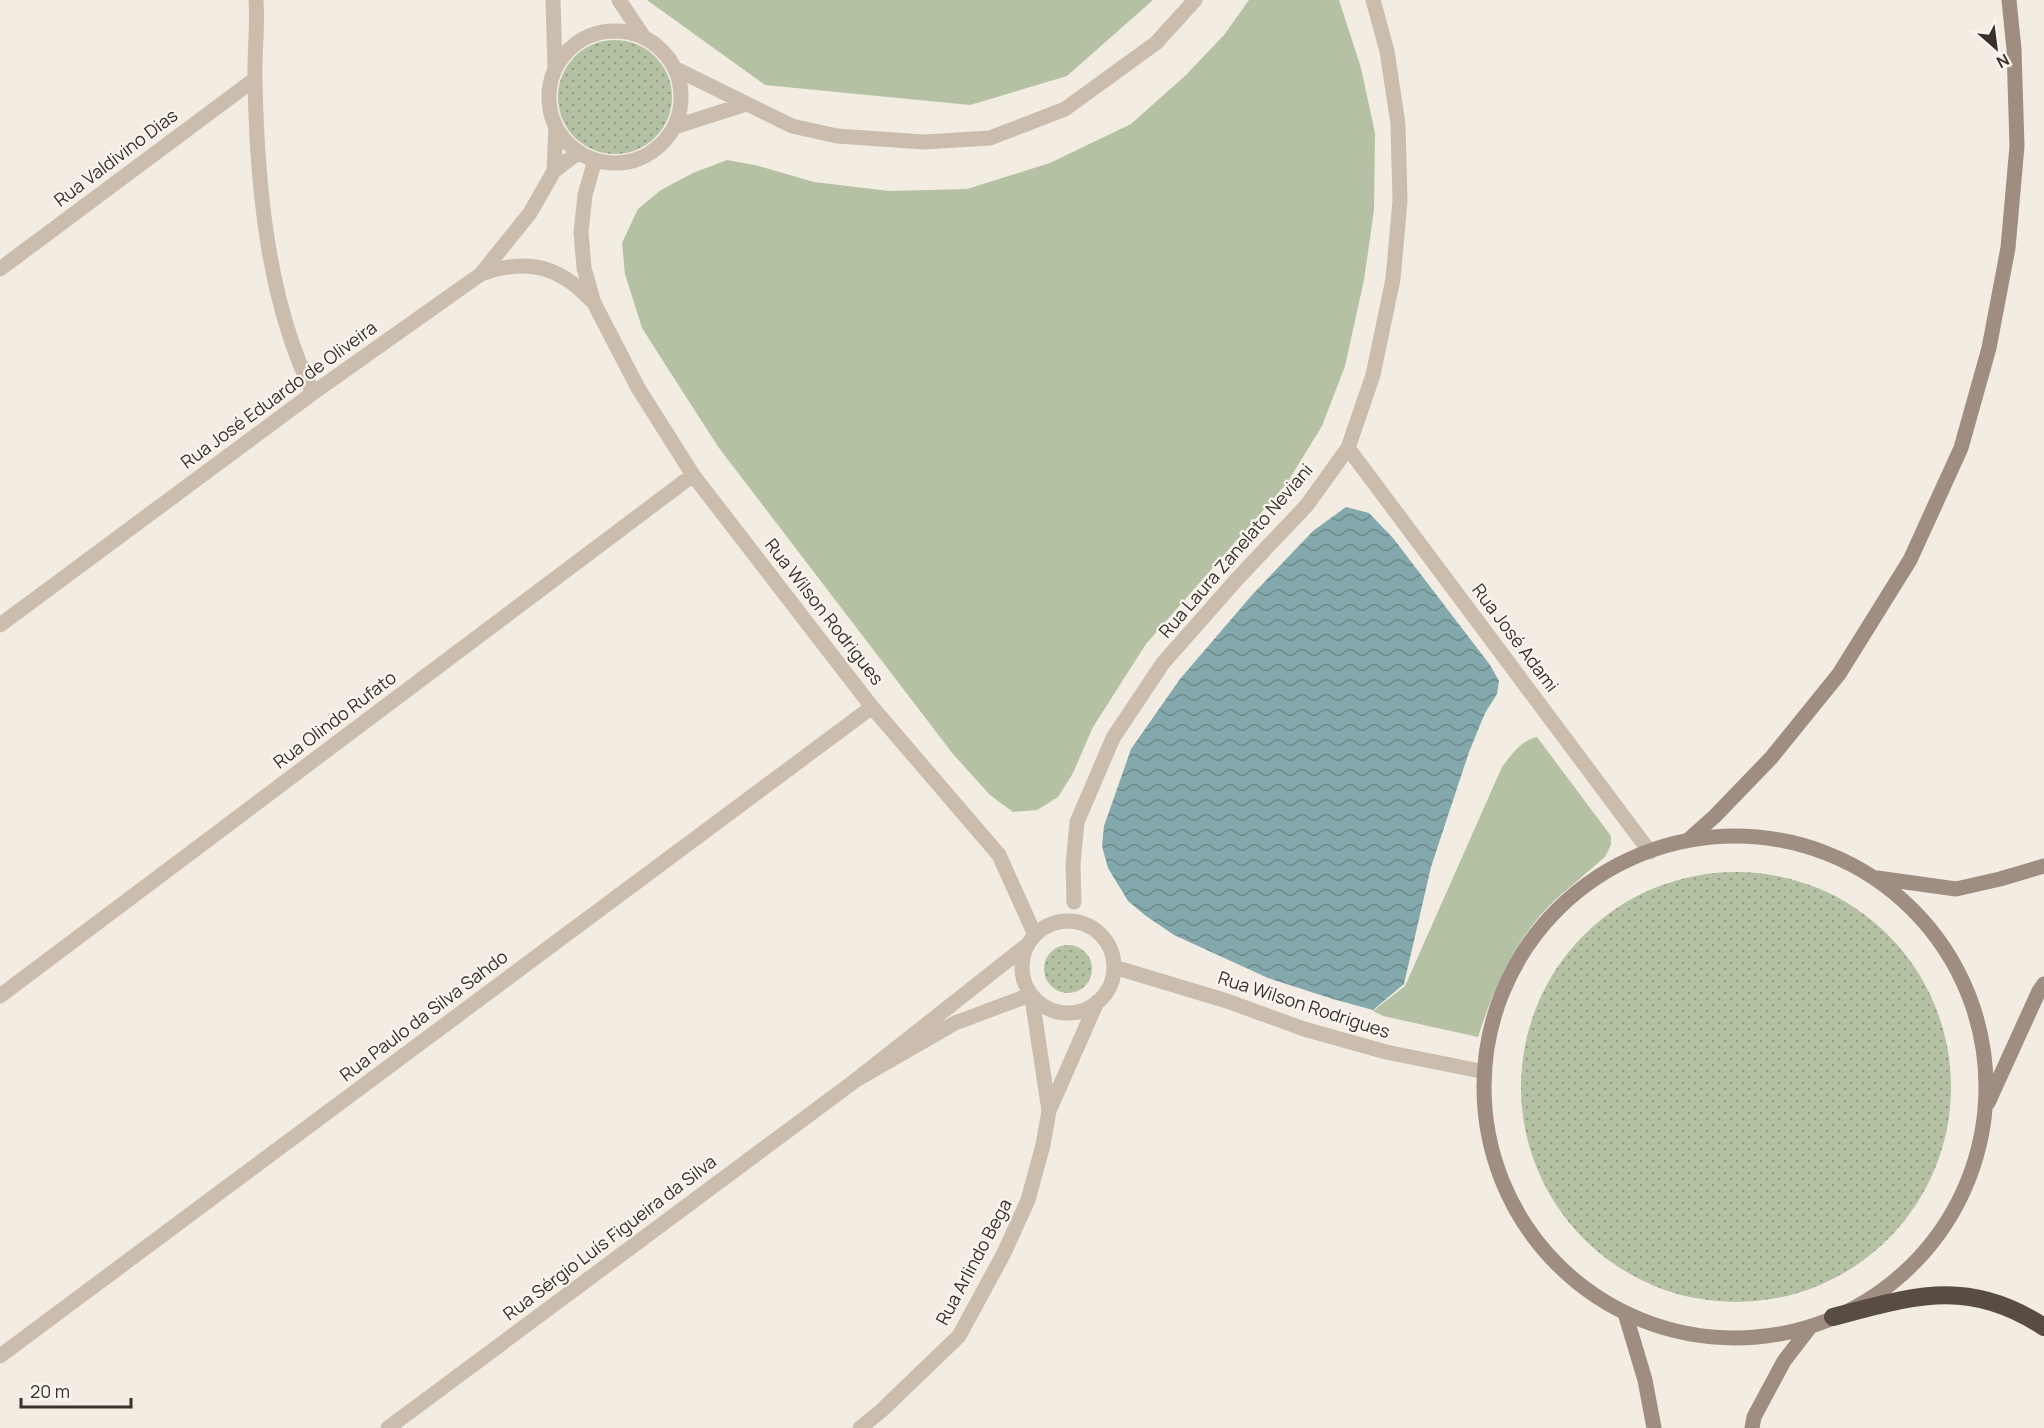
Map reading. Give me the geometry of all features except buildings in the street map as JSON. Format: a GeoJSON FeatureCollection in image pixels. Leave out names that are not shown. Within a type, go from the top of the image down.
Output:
{"type":"FeatureCollection","features":[{"type":"Feature","properties":{"kind":"highway"},"geometry":{"type":"LineString","coordinates":[[1833,1317],[1912,1297],[1959,1294],[2000,1303],[2044,1327]]}},
{"type":"Feature","properties":{"kind":"main road"},"geometry":{"type":"LineString","coordinates":[[1688,841],[1771,758],[1839,674],[1910,560],[1961,448],[1989,348],[2008,248],[2018,146],[2014,49],[2009,0]]}},
{"type":"Feature","properties":{"kind":"main road"},"geometry":{"type":"LineString","coordinates":[[1726,837],[1774,840],[1803,846],[1840,858],[1874,877],[1911,907],[1931,928],[1953,960],[1969,995],[1981,1031],[1986,1070],[1986,1108],[1979,1146],[1967,1183],[1949,1218],[1926,1249],[1899,1277],[1868,1300],[1810,1326],[1780,1334],[1716,1337],[1685,1333],[1625,1313],[1596,1297],[1570,1277],[1547,1254],[1527,1228],[1510,1200],[1489,1138],[1484,1105],[1485,1072],[1490,1036],[1500,1001],[1515,968],[1535,938],[1559,910],[1586,886],[1617,867],[1650,852],[1688,841],[1726,837]]}},
{"type":"Feature","properties":{"kind":"main road"},"geometry":{"type":"LineString","coordinates":[[1874,877],[1956,889],[2044,866]]}},
{"type":"Feature","properties":{"kind":"main road"},"geometry":{"type":"LineString","coordinates":[[1986,1108],[2044,984]]}},
{"type":"Feature","properties":{"kind":"main road"},"geometry":{"type":"LineString","coordinates":[[1625,1313],[1645,1380],[1654,1428]]}},
{"type":"Feature","properties":{"kind":"main road"},"geometry":{"type":"LineString","coordinates":[[1752,1428],[1754,1417],[1784,1360],[1810,1326]]}},
{"type":"Feature","properties":{"kind":"street"},"geometry":{"type":"LineString","coordinates":[[256,0],[255,79],[258,160],[266,228],[293,347],[313,393]]}},
{"type":"Feature","properties":{"kind":"street"},"geometry":{"type":"LineString","coordinates":[[553,0],[555,68]]}},
{"type":"Feature","properties":{"kind":"street"},"geometry":{"type":"LineString","coordinates":[[619,0],[643,36]]}},
{"type":"Feature","properties":{"kind":"street"},"geometry":{"type":"LineString","coordinates":[[676,69],[792,126],[837,136],[924,142],[990,138],[1065,109],[1156,43],[1195,0]]}},
{"type":"Feature","properties":{"kind":"street","name":"Rua Laura Zanelato Neviani"},"geometry":{"type":"LineString","coordinates":[[1084,924],[1074,902],[1072,864],[1077,822],[1113,738],[1163,663],[1238,578],[1307,505],[1348,448],[1373,375],[1393,279],[1400,201],[1398,124],[1387,51],[1373,0]]}},
{"type":"Feature","properties":{"kind":"street"},"geometry":{"type":"LineString","coordinates":[[623,30],[643,36],[660,47],[676,69],[680,79],[682,98],[679,115],[661,146],[646,156],[629,162],[612,163],[596,160],[579,152],[566,142],[556,127],[549,108],[549,87],[555,68],[567,51],[583,38],[603,31],[623,30]]}},
{"type":"Feature","properties":{"kind":"street","name":"Rua Valdivino Dias"},"geometry":{"type":"LineString","coordinates":[[0,269],[255,79]]}},
{"type":"Feature","properties":{"kind":"street"},"geometry":{"type":"LineString","coordinates":[[674,126],[746,104]]}},
{"type":"Feature","properties":{"kind":"street","name":"Rua José Eduardo de Oliveira"},"geometry":{"type":"LineString","coordinates":[[554,171],[556,127]]}},
{"type":"Feature","properties":{"kind":"street","name":"Rua José Eduardo de Oliveira"},"geometry":{"type":"LineString","coordinates":[[0,625],[313,393],[481,274],[530,213],[554,171],[579,152]]}},
{"type":"Feature","properties":{"kind":"street","name":"Rua Wilson Rodrigues"},"geometry":{"type":"LineString","coordinates":[[596,160],[585,195],[581,232],[584,268],[594,303],[638,387],[693,474],[872,708],[999,855],[1031,940]]}},
{"type":"Feature","properties":{"kind":"street","name":"Rua Wilson Rodrigues"},"geometry":{"type":"LineString","coordinates":[[481,274],[501,267],[522,265],[543,268],[562,275],[594,303]]}},
{"type":"Feature","properties":{"kind":"street","name":"Rua José Adami"},"geometry":{"type":"LineString","coordinates":[[1348,448],[1650,852]]}},
{"type":"Feature","properties":{"kind":"street","name":"Rua Olindo Rufato"},"geometry":{"type":"LineString","coordinates":[[0,996],[693,474]]}},
{"type":"Feature","properties":{"kind":"street","name":"Rua Paulo da Silva Sahdo"},"geometry":{"type":"LineString","coordinates":[[0,1356],[872,708]]}},
{"type":"Feature","properties":{"kind":"street"},"geometry":{"type":"LineString","coordinates":[[1053,924],[1069,921],[1084,924],[1106,941],[1112,954],[1114,967],[1112,981],[1106,993],[1097,1002],[1075,1013],[1052,1011],[1031,996],[1023,979],[1022,962],[1031,940],[1053,924],[1074,902]]}},
{"type":"Feature","properties":{"kind":"street","name":"Rua Sérgio Luís Figueira da Silva"},"geometry":{"type":"LineString","coordinates":[[388,1428],[856,1080],[1031,940]]}},
{"type":"Feature","properties":{"kind":"street","name":"Rua Wilson Rodrigues"},"geometry":{"type":"LineString","coordinates":[[1114,967],[1227,1000],[1304,1029],[1386,1052],[1485,1072]]}},
{"type":"Feature","properties":{"kind":"street","name":"Rua Sérgio Luís Figueira da Silva"},"geometry":{"type":"LineString","coordinates":[[856,1080],[955,1023],[1031,996]]}},
{"type":"Feature","properties":{"kind":"street","name":"Rua Arlindo Bega"},"geometry":{"type":"LineString","coordinates":[[1031,996],[1049,1111]]}},
{"type":"Feature","properties":{"kind":"street","name":"Rua Arlindo Bega"},"geometry":{"type":"LineString","coordinates":[[860,1428],[881,1411],[959,1336],[1004,1253],[1028,1200],[1043,1145],[1049,1111],[1097,1002]]}},
{"type":"Feature","properties":{"kind":"green space"},"geometry":{"type":"Polygon","coordinates":[[[647,0],[1153,0],[1067,76],[970,105],[765,85],[647,0]]]}},
{"type":"Feature","properties":{"kind":"green space"},"geometry":{"type":"Polygon","coordinates":[[[1249,0],[1339,0],[1361,68],[1375,133],[1374,210],[1364,280],[1345,366],[1322,426],[1287,483],[1146,644],[1093,727],[1073,773],[1058,797],[1037,810],[1013,812],[990,795],[953,754],[719,448],[642,328],[625,274],[622,243],[638,209],[661,190],[693,173],[727,160],[755,165],[814,182],[889,191],[967,189],[1050,163],[1131,124],[1185,76],[1224,35],[1249,0]]]}},
{"type":"Feature","properties":{"kind":"green space"},"geometry":{"type":"Polygon","coordinates":[[[615,40],[637,45],[655,57],[667,75],[672,97],[667,119],[655,137],[637,149],[615,154],[593,149],[575,137],[563,119],[558,97],[563,75],[575,57],[593,45],[615,40]]]}},
{"type":"Feature","properties":{"kind":"green space"},"geometry":{"type":"Polygon","coordinates":[[[1537,737],[1611,836],[1611,845],[1605,857],[1547,908],[1524,937],[1497,985],[1478,1037],[1383,1016],[1373,1011],[1405,986],[1502,767],[1521,745],[1537,737]]]}},
{"type":"Feature","properties":{"kind":"green space"},"geometry":{"type":"Polygon","coordinates":[[[1736,872],[1778,876],[1818,889],[1855,908],[1888,935],[1915,968],[1934,1005],[1947,1045],[1951,1087],[1947,1129],[1934,1169],[1915,1206],[1888,1239],[1855,1266],[1818,1285],[1778,1298],[1736,1302],[1694,1298],[1654,1285],[1617,1266],[1584,1239],[1557,1206],[1538,1169],[1525,1129],[1521,1087],[1525,1045],[1538,1005],[1557,968],[1584,935],[1617,908],[1654,889],[1694,876],[1736,872]]]}},
{"type":"Feature","properties":{"kind":"green space"},"geometry":{"type":"Polygon","coordinates":[[[1068,945],[1085,952],[1092,969],[1085,986],[1068,993],[1051,986],[1044,969],[1051,952],[1068,945]]]}},
{"type":"Feature","properties":{"kind":"water"},"geometry":{"type":"Polygon","coordinates":[[[1346,507],[1369,513],[1393,538],[1490,665],[1499,681],[1497,694],[1485,713],[1469,752],[1431,867],[1404,984],[1373,1010],[1268,978],[1174,935],[1128,901],[1108,868],[1102,846],[1104,826],[1131,749],[1180,679],[1252,595],[1313,531],[1346,507]]]}}]}
